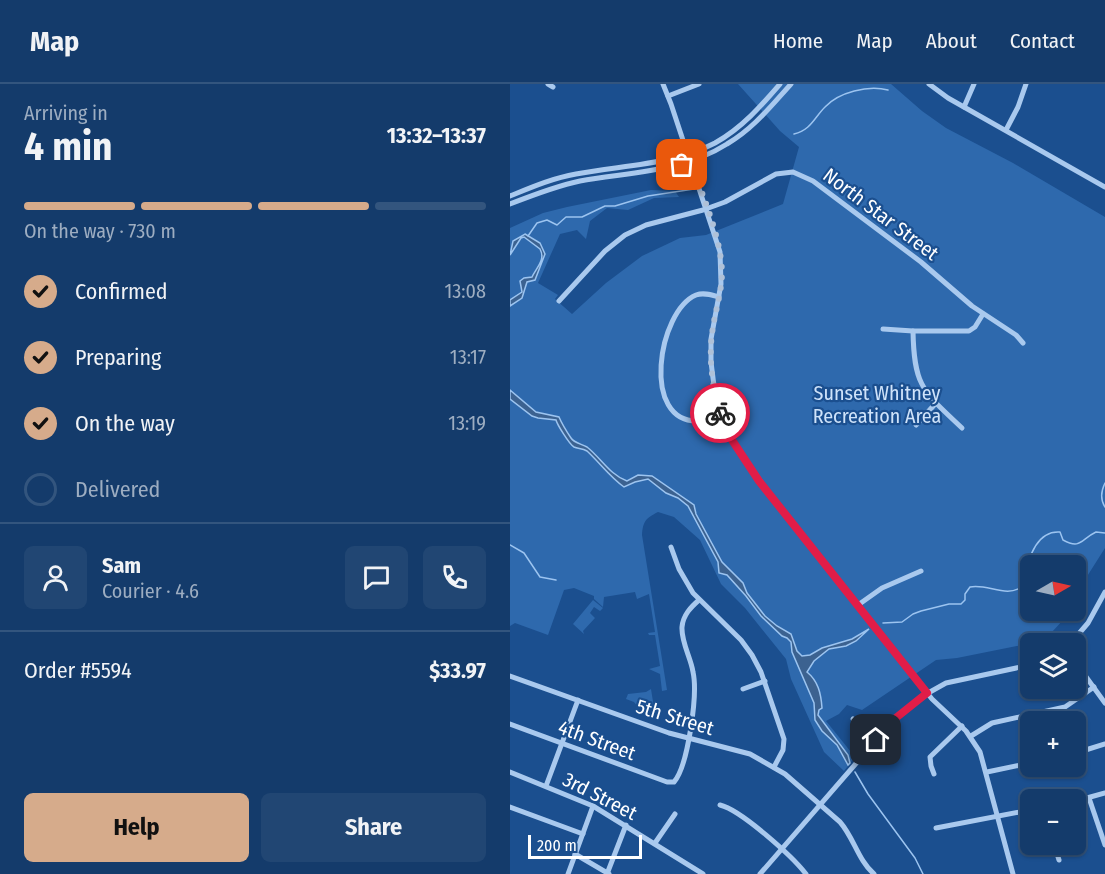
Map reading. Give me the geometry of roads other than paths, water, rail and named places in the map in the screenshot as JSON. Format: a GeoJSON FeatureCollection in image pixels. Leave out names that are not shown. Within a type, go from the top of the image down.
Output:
{"type":"FeatureCollection","features":[{"type":"Feature","properties":{"kind":"street"},"geometry":{"type":"LineString","coordinates":[[663,84],[720,252],[722,276],[711,339],[711,362],[713,383],[721,415],[732,440],[759,481],[927,693],[971,736],[987,772],[1013,874]]}},
{"type":"Feature","properties":{"kind":"street"},"geometry":{"type":"LineString","coordinates":[[668,96],[701,84]]}},
{"type":"Feature","properties":{"kind":"street"},"geometry":{"type":"LineString","coordinates":[[510,196],[561,178],[673,159],[688,154],[716,142],[740,126],[780,84]]}},
{"type":"Feature","properties":{"kind":"street"},"geometry":{"type":"LineString","coordinates":[[510,204],[562,185],[691,162],[718,150],[736,138],[759,119],[791,84]]}},
{"type":"Feature","properties":{"kind":"street"},"geometry":{"type":"LineString","coordinates":[[929,84],[942,94],[1105,188]]}},
{"type":"Feature","properties":{"kind":"street"},"geometry":{"type":"LineString","coordinates":[[964,107],[974,84]]}},
{"type":"Feature","properties":{"kind":"street"},"geometry":{"type":"LineString","coordinates":[[1006,130],[1018,107],[1026,84]]}},
{"type":"Feature","properties":{"kind":"street","name":"North Star Street"},"geometry":{"type":"LineString","coordinates":[[559,301],[604,251],[625,235],[659,220],[706,209],[736,197],[776,174],[786,171],[798,172],[921,262],[963,299],[1023,343]]}},
{"type":"Feature","properties":{"kind":"street"},"geometry":{"type":"LineString","coordinates":[[719,297],[707,294],[696,296],[688,301],[676,316],[666,337],[661,379],[664,397],[677,414],[696,422],[721,415]]}},
{"type":"Feature","properties":{"kind":"street"},"geometry":{"type":"LineString","coordinates":[[883,329],[969,331],[975,327],[983,314]]}},
{"type":"Feature","properties":{"kind":"street"},"geometry":{"type":"LineString","coordinates":[[913,331],[913,357],[917,374],[925,391],[962,428]]}},
{"type":"Feature","properties":{"kind":"street"},"geometry":{"type":"LineString","coordinates":[[916,425],[936,403]]}},
{"type":"Feature","properties":{"kind":"street"},"geometry":{"type":"LineString","coordinates":[[671,547],[683,576],[699,600],[746,647],[765,681],[784,739],[783,750],[774,767]]}},
{"type":"Feature","properties":{"kind":"street"},"geometry":{"type":"LineString","coordinates":[[858,605],[893,581],[921,571]]}},
{"type":"Feature","properties":{"kind":"street"},"geometry":{"type":"LineString","coordinates":[[1079,633],[1105,592]]}},
{"type":"Feature","properties":{"kind":"street"},"geometry":{"type":"LineString","coordinates":[[688,738],[695,686],[682,628],[686,614],[699,600]]}},
{"type":"Feature","properties":{"kind":"street"},"geometry":{"type":"LineString","coordinates":[[760,874],[897,717],[927,693],[946,683],[1020,667]]}},
{"type":"Feature","properties":{"kind":"street","name":"5th Street"},"geometry":{"type":"LineString","coordinates":[[510,676],[688,738],[739,750],[774,767],[844,826],[865,865],[874,874]]}},
{"type":"Feature","properties":{"kind":"street"},"geometry":{"type":"LineString","coordinates":[[1086,676],[1105,703]]}},
{"type":"Feature","properties":{"kind":"street"},"geometry":{"type":"LineString","coordinates":[[743,689],[765,681]]}},
{"type":"Feature","properties":{"kind":"street"},"geometry":{"type":"LineString","coordinates":[[971,736],[992,723],[1065,707],[1094,687]]}},
{"type":"Feature","properties":{"kind":"street"},"geometry":{"type":"LineString","coordinates":[[546,786],[578,700]]}},
{"type":"Feature","properties":{"kind":"street"},"geometry":{"type":"LineString","coordinates":[[853,718],[876,740]]}},
{"type":"Feature","properties":{"kind":"street","name":"4th Street"},"geometry":{"type":"LineString","coordinates":[[510,724],[667,782],[674,782],[679,775],[688,738]]}},
{"type":"Feature","properties":{"kind":"street"},"geometry":{"type":"LineString","coordinates":[[934,774],[930,757],[962,726]]}},
{"type":"Feature","properties":{"kind":"street"},"geometry":{"type":"LineString","coordinates":[[1086,750],[1105,744]]}},
{"type":"Feature","properties":{"kind":"street"},"geometry":{"type":"LineString","coordinates":[[987,772],[1020,765]]}},
{"type":"Feature","properties":{"kind":"street","name":"3rd Street"},"geometry":{"type":"LineString","coordinates":[[510,772],[593,806],[703,874]]}},
{"type":"Feature","properties":{"kind":"street"},"geometry":{"type":"LineString","coordinates":[[1086,799],[1105,793]]}},
{"type":"Feature","properties":{"kind":"street"},"geometry":{"type":"LineString","coordinates":[[1089,798],[1105,845]]}},
{"type":"Feature","properties":{"kind":"street"},"geometry":{"type":"LineString","coordinates":[[720,805],[733,810],[806,874]]}},
{"type":"Feature","properties":{"kind":"street"},"geometry":{"type":"LineString","coordinates":[[568,874],[593,806]]}},
{"type":"Feature","properties":{"kind":"street"},"geometry":{"type":"LineString","coordinates":[[510,807],[583,834]]}},
{"type":"Feature","properties":{"kind":"street"},"geometry":{"type":"LineString","coordinates":[[936,828],[1020,812]]}},
{"type":"Feature","properties":{"kind":"street"},"geometry":{"type":"LineString","coordinates":[[655,843],[675,814]]}},
{"type":"Feature","properties":{"kind":"street"},"geometry":{"type":"LineString","coordinates":[[576,854],[608,874],[626,825]]}},
{"type":"Feature","properties":{"kind":"street"},"geometry":{"type":"LineString","coordinates":[[1057,855],[1059,860]]}},
{"type":"Feature","properties":{"kind":"street"},"geometry":{"type":"LineString","coordinates":[[692,874],[694,867]]}},
{"type":"Feature","properties":{"kind":"waterway"},"geometry":{"type":"LineString","coordinates":[[794,134],[808,127],[825,107],[838,97],[863,89],[888,90]]}},
{"type":"Feature","properties":{"kind":"waterway"},"geometry":{"type":"LineString","coordinates":[[528,236],[537,223],[547,220],[557,225],[566,217],[582,217],[605,206],[615,206],[648,196],[694,189]]}},
{"type":"Feature","properties":{"kind":"waterway"},"geometry":{"type":"LineString","coordinates":[[1105,483],[1102,495],[1105,507]]}},
{"type":"Feature","properties":{"kind":"waterway"},"geometry":{"type":"LineString","coordinates":[[883,623],[902,622],[921,611],[949,604],[961,604],[970,587],[977,586],[1004,591],[1017,590],[1023,586],[1033,551],[1038,543],[1051,533],[1060,532],[1063,540],[1074,544],[1096,532],[1105,533]]}},
{"type":"Feature","properties":{"kind":"waterway"},"geometry":{"type":"LineString","coordinates":[[510,545],[524,553],[540,577],[556,580]]}},
{"type":"Feature","properties":{"kind":"waterway"},"geometry":{"type":"LineString","coordinates":[[855,772],[868,794],[915,858],[923,874]]}},
{"type":"Feature","properties":{"kind":"park label","name":"Sunset Whitney Recreation Area"},"geometry":{"type":"Point","coordinates":[877,404]}}]}
